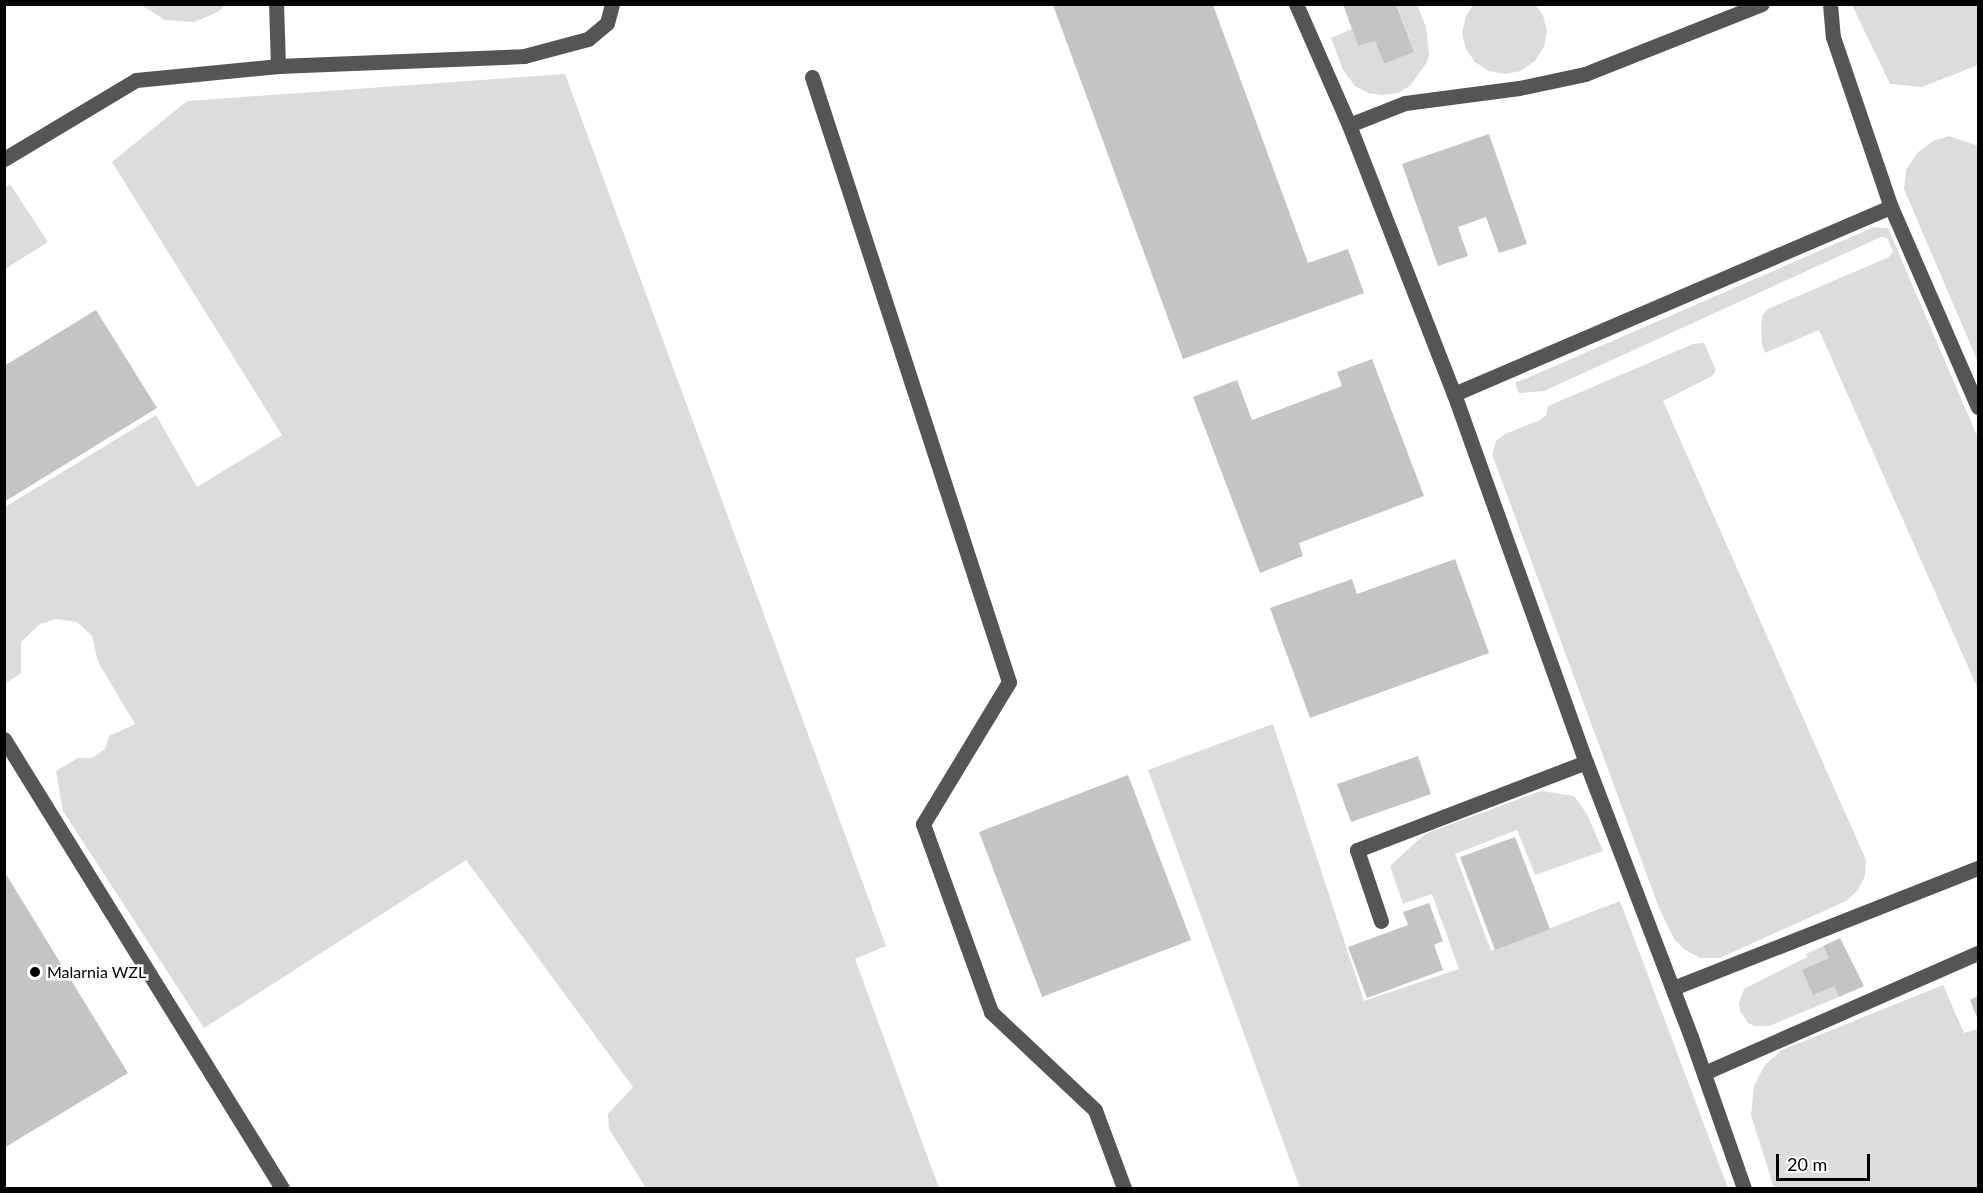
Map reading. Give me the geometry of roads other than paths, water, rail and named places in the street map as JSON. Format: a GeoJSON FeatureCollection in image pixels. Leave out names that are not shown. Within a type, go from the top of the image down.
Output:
{"type":"FeatureCollection","features":[{"type":"Feature","properties":{"kind":"lane"},"geometry":{"type":"LineString","coordinates":[[276,4],[278,66]]}},
{"type":"Feature","properties":{"kind":"lane"},"geometry":{"type":"LineString","coordinates":[[4,159],[136,80],[278,66],[524,56],[588,39],[607,23],[612,4]]}},
{"type":"Feature","properties":{"kind":"lane"},"geometry":{"type":"LineString","coordinates":[[1296,4],[1349,125],[1454,394],[1586,762],[1673,988],[1744,1188]]}},
{"type":"Feature","properties":{"kind":"lane"},"geometry":{"type":"LineString","coordinates":[[1349,125],[1405,103],[1519,88],[1585,74],[1762,4]]}},
{"type":"Feature","properties":{"kind":"lane"},"geometry":{"type":"LineString","coordinates":[[1830,4],[1833,38],[1891,207],[1978,407]]}},
{"type":"Feature","properties":{"kind":"lane"},"geometry":{"type":"LineString","coordinates":[[812,77],[1010,682],[922,824],[990,1012],[1095,1110],[1124,1188]]}},
{"type":"Feature","properties":{"kind":"lane"},"geometry":{"type":"LineString","coordinates":[[1454,394],[1891,207]]}},
{"type":"Feature","properties":{"kind":"lane"},"geometry":{"type":"LineString","coordinates":[[4,739],[282,1188]]}},
{"type":"Feature","properties":{"kind":"lane"},"geometry":{"type":"LineString","coordinates":[[1381,921],[1357,850],[1586,762]]}},
{"type":"Feature","properties":{"kind":"lane"},"geometry":{"type":"LineString","coordinates":[[1673,988],[1978,868]]}},
{"type":"Feature","properties":{"kind":"lane"},"geometry":{"type":"LineString","coordinates":[[1704,1073],[1978,953]]}},
{"type":"Feature","properties":{"kind":"place","name":"Malarnia WZL"},"geometry":{"type":"Point","coordinates":[35,972]}}]}
